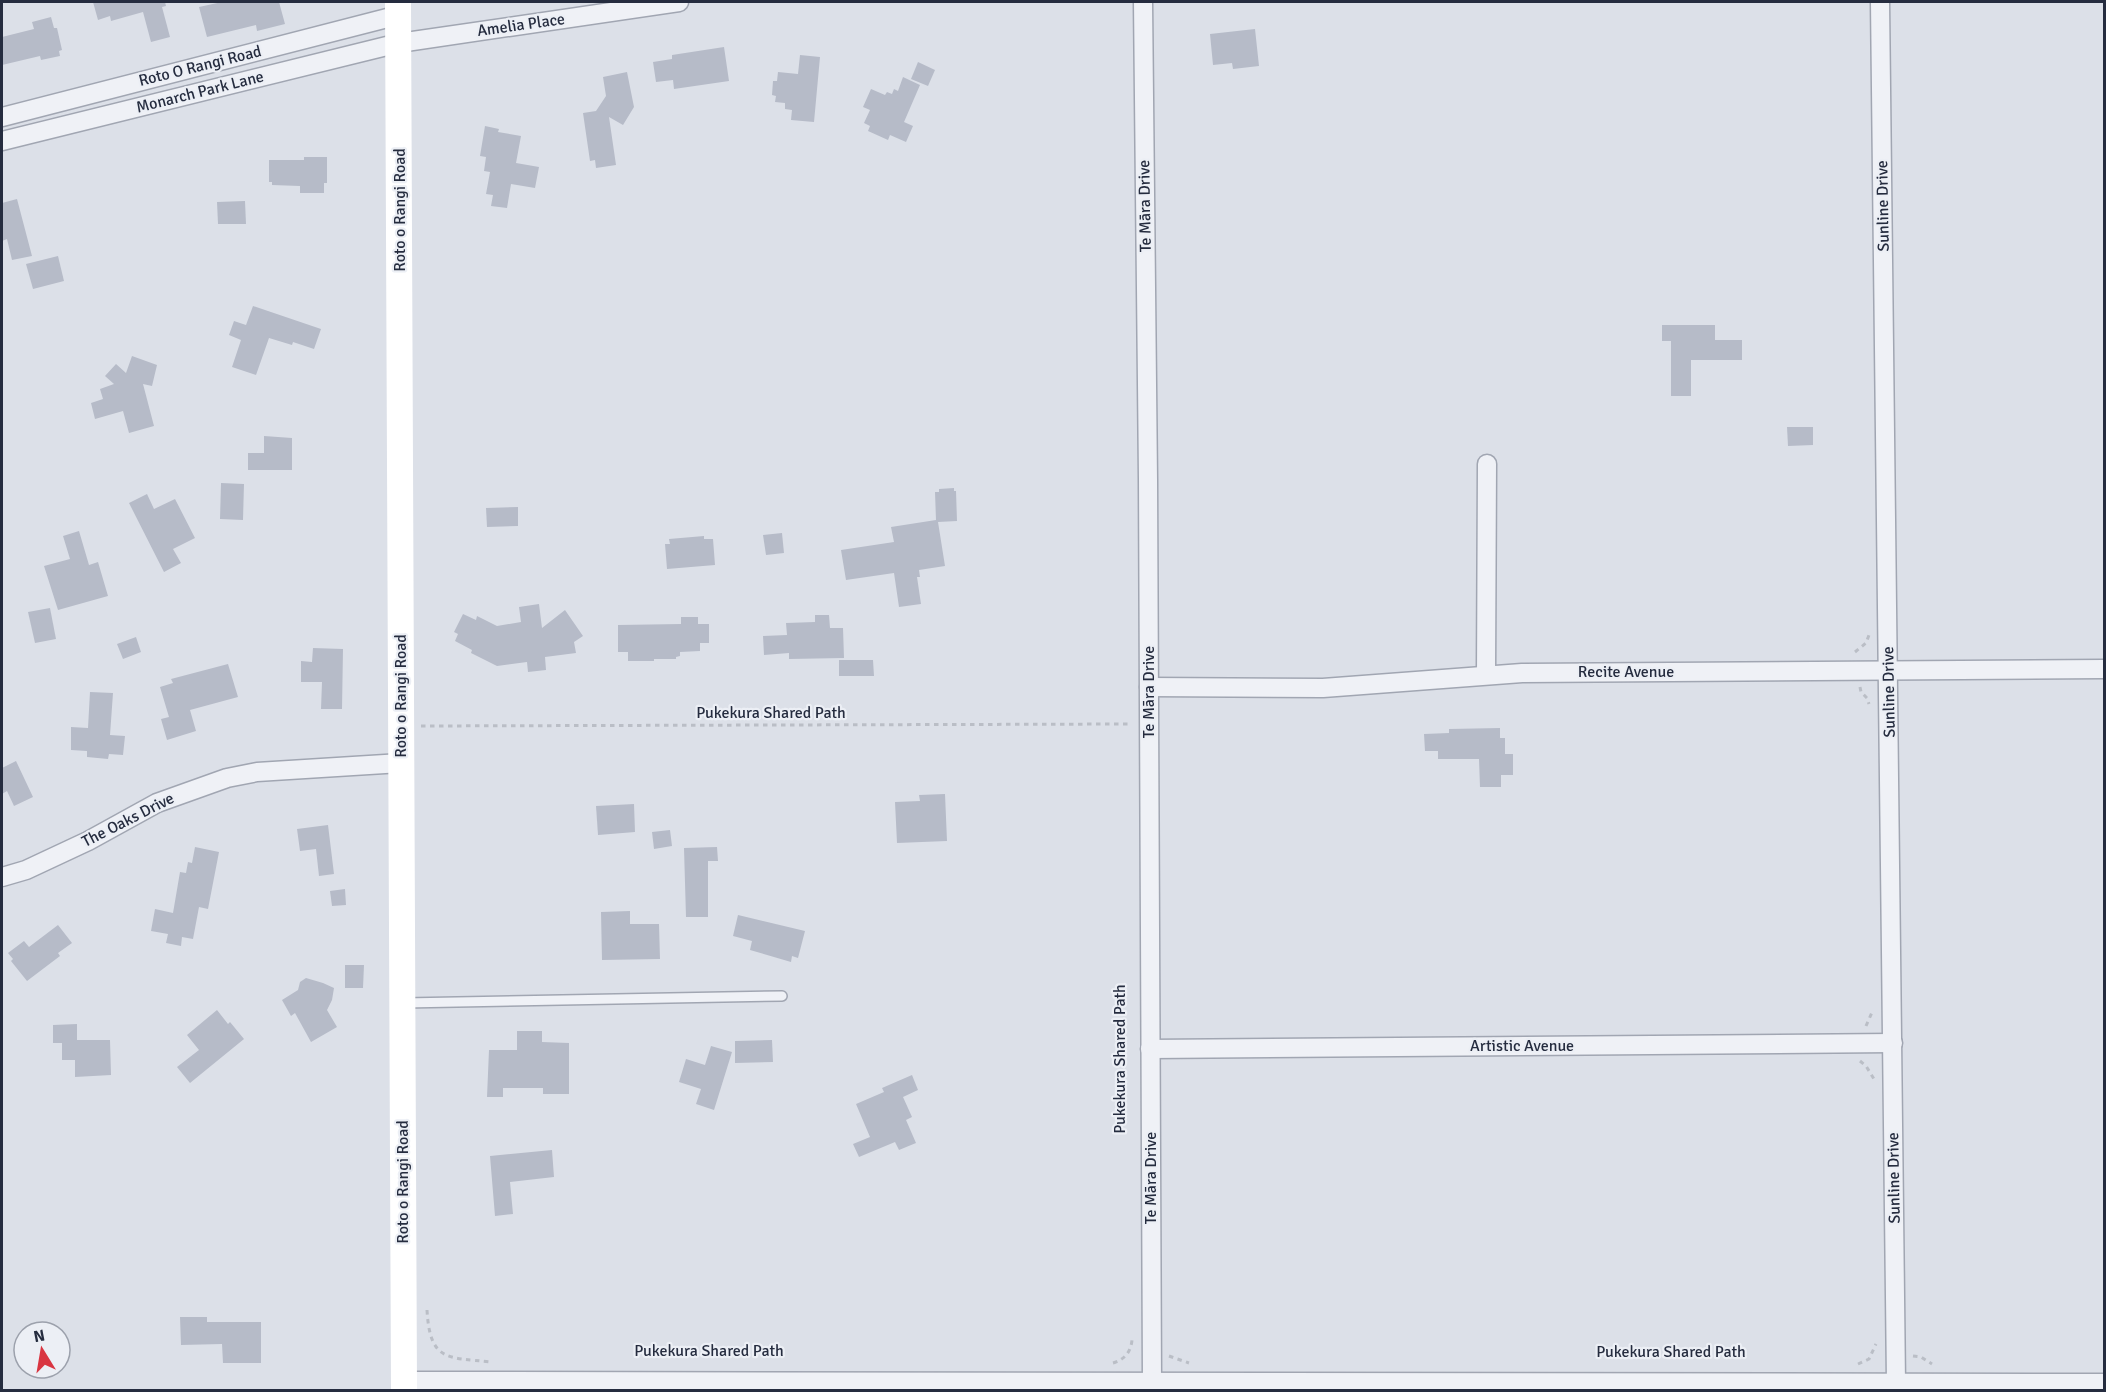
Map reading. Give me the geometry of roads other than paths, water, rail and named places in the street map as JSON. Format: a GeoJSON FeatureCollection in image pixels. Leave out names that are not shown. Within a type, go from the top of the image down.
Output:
{"type":"FeatureCollection","features":[{"type":"Feature","properties":{"kind":"street","name":"Amelia Place"},"geometry":{"type":"LineString","coordinates":[[399,43],[679,2]]}},
{"type":"Feature","properties":{"kind":"street","name":"Te Māra Drive"},"geometry":{"type":"LineString","coordinates":[[1143,2],[1152,1382]]}},
{"type":"Feature","properties":{"kind":"street","name":"Sunline Drive"},"geometry":{"type":"LineString","coordinates":[[1880,2],[1896,1383]]}},
{"type":"Feature","properties":{"kind":"street","name":"Roto o Rangi Road"},"geometry":{"type":"LineString","coordinates":[[399,8],[404,1386]]}},
{"type":"Feature","properties":{"kind":"street","name":"Roto O Rangi Road"},"geometry":{"type":"LineString","coordinates":[[2,117],[399,8]]}},
{"type":"Feature","properties":{"kind":"street","name":"Monarch Park Lane"},"geometry":{"type":"LineString","coordinates":[[2,141],[399,43]]}},
{"type":"Feature","properties":{"kind":"street"},"geometry":{"type":"LineString","coordinates":[[1486,675],[1487,464]]}},
{"type":"Feature","properties":{"kind":"street","name":"Recite Avenue"},"geometry":{"type":"LineString","coordinates":[[1149,687],[1323,688],[1486,675],[2104,669]]}},
{"type":"Feature","properties":{"kind":"street","name":"The Oaks Drive"},"geometry":{"type":"LineString","coordinates":[[2,877],[27,870],[171,797],[227,778],[257,772],[401,763]]}},
{"type":"Feature","properties":{"kind":"street","name":"Artistic Avenue"},"geometry":{"type":"LineString","coordinates":[[1150,1049],[1893,1043]]}},
{"type":"Feature","properties":{"kind":"street"},"geometry":{"type":"LineString","coordinates":[[404,1386],[1152,1382],[2104,1383]]}},
{"type":"Feature","properties":{"kind":"lane"},"geometry":{"type":"LineString","coordinates":[[402,1003],[782,996]]}}]}
